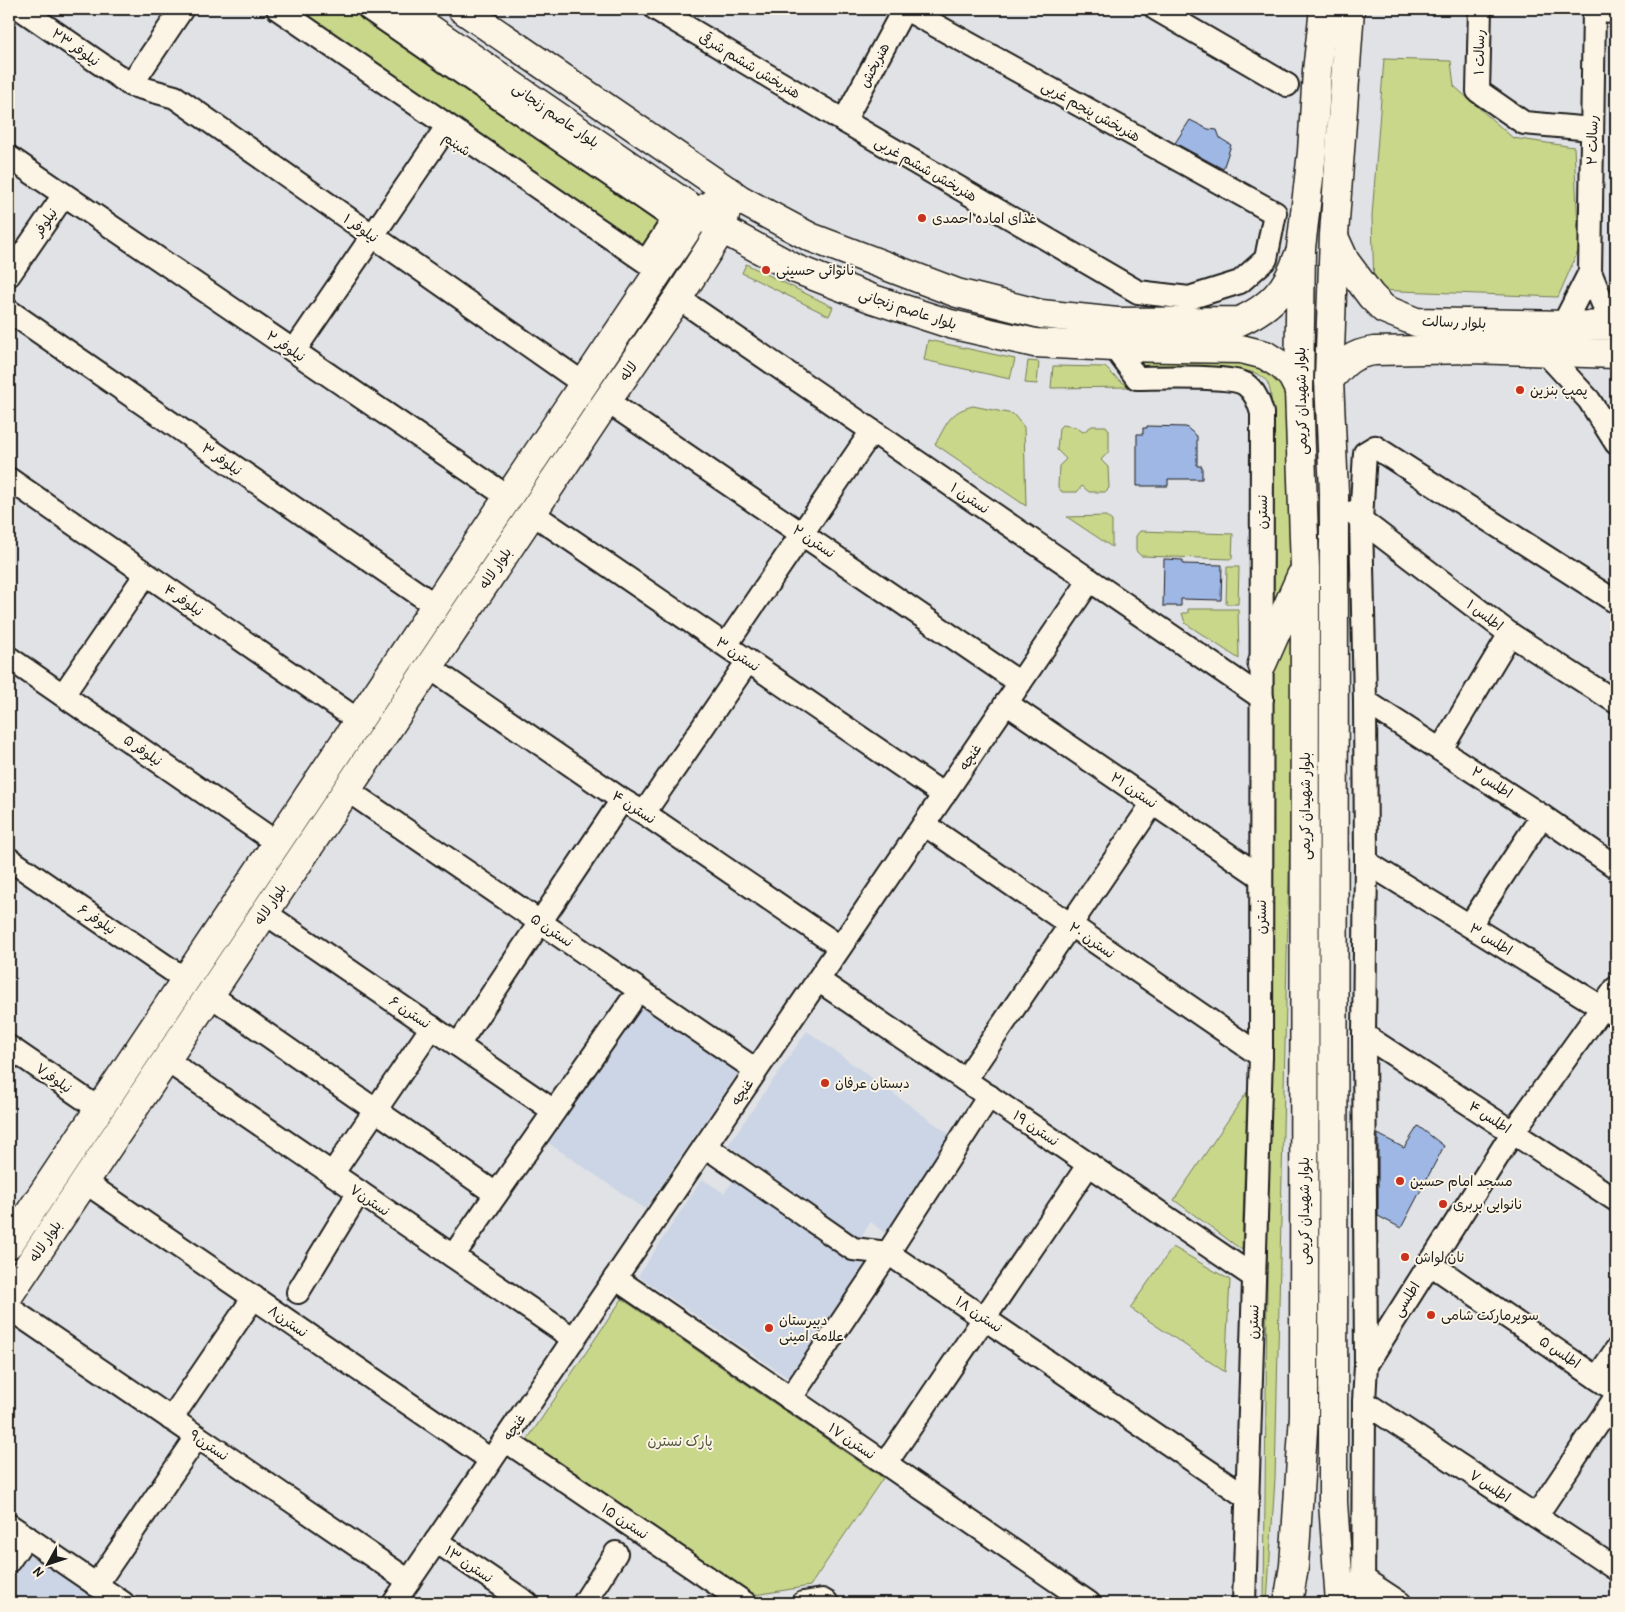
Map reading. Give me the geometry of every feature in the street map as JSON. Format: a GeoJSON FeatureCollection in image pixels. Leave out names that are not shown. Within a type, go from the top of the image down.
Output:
{"type":"FeatureCollection","features":[{"type":"Feature","properties":{"kind":"main road","name":"بلوار عاصم زنجانی"},"geometry":{"type":"LineString","coordinates":[[401,9],[722,229],[796,269],[873,300],[950,324],[1035,343],[1114,347],[1241,349],[1264,355],[1282,366],[1292,376],[1299,390]]}},
{"type":"Feature","properties":{"kind":"main road"},"geometry":{"type":"LineString","coordinates":[[462,9],[742,200],[810,237],[957,293],[1041,314],[1117,322],[1240,321],[1257,314],[1271,303],[1283,288],[1301,248]]}},
{"type":"Feature","properties":{"kind":"main road","name":"بلوار شهیدان کریمی"},"geometry":{"type":"LineString","coordinates":[[1288,1603],[1294,1566],[1304,1415],[1305,568],[1299,390],[1301,248],[1312,152],[1317,71],[1324,9]]}},
{"type":"Feature","properties":{"kind":"main road","name":"بلوار شهیدان کریمی"},"geometry":{"type":"LineString","coordinates":[[1345,1602],[1333,1502],[1334,492],[1329,380],[1334,235],[1350,9]]}},
{"type":"Feature","properties":{"kind":"main road"},"geometry":{"type":"LineString","coordinates":[[532,513],[508,497],[698,213],[730,192]]}},
{"type":"Feature","properties":{"kind":"main road"},"geometry":{"type":"LineString","coordinates":[[722,229],[730,192]]}},
{"type":"Feature","properties":{"kind":"main road","name":"لاله"},"geometry":{"type":"LineString","coordinates":[[532,513],[678,298],[722,229]]}},
{"type":"Feature","properties":{"kind":"main road","name":"بلوار رسالت"},"geometry":{"type":"LineString","coordinates":[[1334,235],[1345,261],[1357,279],[1384,309],[1416,322],[1614,326]]}},
{"type":"Feature","properties":{"kind":"main road","name":"بلوار رسالت"},"geometry":{"type":"LineString","coordinates":[[1329,380],[1349,359],[1361,353],[1374,351],[1471,349],[1616,354]]}},
{"type":"Feature","properties":{"kind":"main road","name":"بلوار لاله"},"geometry":{"type":"LineString","coordinates":[[11,1236],[186,980],[508,497]]}},
{"type":"Feature","properties":{"kind":"main road","name":"بلوار لاله"},"geometry":{"type":"LineString","coordinates":[[9,1295],[532,513]]}},
{"type":"Feature","properties":{"kind":"main road"},"geometry":{"type":"LineString","coordinates":[[1262,664],[1305,568]]}},
{"type":"Feature","properties":{"kind":"main road"},"geometry":{"type":"LineString","coordinates":[[186,980],[210,995]]}},
{"type":"Feature","properties":{"kind":"main road"},"geometry":{"type":"LineString","coordinates":[[1294,1566],[1303,1572],[1304,1603]]}},
{"type":"Feature","properties":{"kind":"street","name":"نیلوفر ۲۳"},"geometry":{"type":"LineString","coordinates":[[21,9],[131,85]]}},
{"type":"Feature","properties":{"kind":"street"},"geometry":{"type":"LineString","coordinates":[[131,85],[182,9]]}},
{"type":"Feature","properties":{"kind":"street","name":"شبنم"},"geometry":{"type":"LineString","coordinates":[[260,9],[654,280]]}},
{"type":"Feature","properties":{"kind":"street"},"geometry":{"type":"LineString","coordinates":[[278,9],[646,262],[674,219],[369,9]]}},
{"type":"Feature","properties":{"kind":"street","name":"هنربخش ششم شرقی"},"geometry":{"type":"LineString","coordinates":[[656,9],[844,121]]}},
{"type":"Feature","properties":{"kind":"street","name":"هنربخش"},"geometry":{"type":"LineString","coordinates":[[844,121],[905,9]]}},
{"type":"Feature","properties":{"kind":"street","name":"هنربخش پنجم غربی"},"geometry":{"type":"LineString","coordinates":[[905,9],[1275,213],[1266,259],[1240,282],[1189,298],[1138,292]]}},
{"type":"Feature","properties":{"kind":"street"},"geometry":{"type":"LineString","coordinates":[[1156,9],[1287,85]]}},
{"type":"Feature","properties":{"kind":"street","name":"رسالت ۱"},"geometry":{"type":"LineString","coordinates":[[1480,9],[1478,91],[1524,123],[1592,129]]}},
{"type":"Feature","properties":{"kind":"street"},"geometry":{"type":"LineString","coordinates":[[1594,10],[1616,12]]}},
{"type":"Feature","properties":{"kind":"street","name":"رسالت ۲"},"geometry":{"type":"LineString","coordinates":[[1590,272],[1594,10]]}},
{"type":"Feature","properties":{"kind":"street","name":"نیلوفر ۱"},"geometry":{"type":"LineString","coordinates":[[131,85],[175,98],[584,384]]}},
{"type":"Feature","properties":{"kind":"street","name":"هنربخش ششم غربی"},"geometry":{"type":"LineString","coordinates":[[844,121],[1138,292]]}},
{"type":"Feature","properties":{"kind":"street"},"geometry":{"type":"LineString","coordinates":[[294,351],[442,134]]}},
{"type":"Feature","properties":{"kind":"street","name":"نیلوفر ۲"},"geometry":{"type":"LineString","coordinates":[[9,157],[508,497]]}},
{"type":"Feature","properties":{"kind":"street","name":"نیلوفر"},"geometry":{"type":"LineString","coordinates":[[9,274],[64,195]]}},
{"type":"Feature","properties":{"kind":"street"},"geometry":{"type":"LineString","coordinates":[[1564,325],[1590,272]]}},
{"type":"Feature","properties":{"kind":"street"},"geometry":{"type":"LineString","coordinates":[[1590,272],[1614,326]]}},
{"type":"Feature","properties":{"kind":"street","name":"نسترن ۱"},"geometry":{"type":"LineString","coordinates":[[678,298],[1262,698]]}},
{"type":"Feature","properties":{"kind":"street","name":"نیلوفر ۳"},"geometry":{"type":"LineString","coordinates":[[9,311],[436,606]]}},
{"type":"Feature","properties":{"kind":"street","name":"نسترن"},"geometry":{"type":"LineString","coordinates":[[1114,347],[1138,378],[1226,379],[1244,384],[1257,396],[1262,413],[1261,1056],[1244,1603]]}},
{"type":"Feature","properties":{"kind":"street"},"geometry":{"type":"LineString","coordinates":[[1543,350],[1589,400],[1616,443]]}},
{"type":"Feature","properties":{"kind":"street","name":"نسترن ۲"},"geometry":{"type":"LineString","coordinates":[[607,401],[1020,683]]}},
{"type":"Feature","properties":{"kind":"street"},"geometry":{"type":"LineString","coordinates":[[726,646],[872,431]]}},
{"type":"Feature","properties":{"kind":"street"},"geometry":{"type":"LineString","coordinates":[[1366,1365],[1364,1035],[1365,701],[1360,520],[1365,453],[1375,447],[1616,602]]}},
{"type":"Feature","properties":{"kind":"street","name":"نیلوفر ۴"},"geometry":{"type":"LineString","coordinates":[[9,479],[359,721]]}},
{"type":"Feature","properties":{"kind":"street","name":"اطلس ۱"},"geometry":{"type":"LineString","coordinates":[[1334,492],[1360,520],[1510,634],[1616,702]]}},
{"type":"Feature","properties":{"kind":"street","name":"نسترن ۳"},"geometry":{"type":"LineString","coordinates":[[532,513],[944,795]]}},
{"type":"Feature","properties":{"kind":"street"},"geometry":{"type":"LineString","coordinates":[[63,695],[146,574]]}},
{"type":"Feature","properties":{"kind":"street","name":"غنچه"},"geometry":{"type":"LineString","coordinates":[[394,1603],[1090,580]]}},
{"type":"Feature","properties":{"kind":"street"},"geometry":{"type":"LineString","coordinates":[[1441,749],[1510,634]]}},
{"type":"Feature","properties":{"kind":"street","name":"نیلوفر ۵"},"geometry":{"type":"LineString","coordinates":[[9,658],[277,843]]}},
{"type":"Feature","properties":{"kind":"street"},"geometry":{"type":"LineString","coordinates":[[644,813],[748,661]]}},
{"type":"Feature","properties":{"kind":"street","name":"نسترن ۴"},"geometry":{"type":"LineString","coordinates":[[429,667],[840,947]]}},
{"type":"Feature","properties":{"kind":"street","name":"اطلس ۲"},"geometry":{"type":"LineString","coordinates":[[1365,701],[1441,749],[1616,867]]}},
{"type":"Feature","properties":{"kind":"street","name":"نسترن ۲۱"},"geometry":{"type":"LineString","coordinates":[[1006,703],[1261,877]]}},
{"type":"Feature","properties":{"kind":"street","name":"نسترن ۵"},"geometry":{"type":"LineString","coordinates":[[347,790],[756,1070]]}},
{"type":"Feature","properties":{"kind":"street"},"geometry":{"type":"LineString","coordinates":[[458,1045],[622,800]]}},
{"type":"Feature","properties":{"kind":"street"},"geometry":{"type":"LineString","coordinates":[[965,1080],[1153,804]]}},
{"type":"Feature","properties":{"kind":"street"},"geometry":{"type":"LineString","coordinates":[[1470,925],[1542,816]]}},
{"type":"Feature","properties":{"kind":"street","name":"نسترن ۲۰"},"geometry":{"type":"LineString","coordinates":[[924,824],[1261,1056]]}},
{"type":"Feature","properties":{"kind":"street","name":"نیلوفر ۶"},"geometry":{"type":"LineString","coordinates":[[9,859],[186,980]]}},
{"type":"Feature","properties":{"kind":"street","name":"اطلس ۳"},"geometry":{"type":"LineString","coordinates":[[1366,862],[1609,1012]]}},
{"type":"Feature","properties":{"kind":"street","name":"نسترن ۶"},"geometry":{"type":"LineString","coordinates":[[265,912],[554,1111]]}},
{"type":"Feature","properties":{"kind":"street","name":"نسترن ۱۹"},"geometry":{"type":"LineString","coordinates":[[818,980],[1254,1277]]}},
{"type":"Feature","properties":{"kind":"street","name":"اطلسی"},"geometry":{"type":"LineString","coordinates":[[1345,1602],[1362,1578],[1366,1365],[1513,1132],[1609,1012],[1616,988]]}},
{"type":"Feature","properties":{"kind":"street"},"geometry":{"type":"LineString","coordinates":[[210,995],[496,1194]]}},
{"type":"Feature","properties":{"kind":"street"},"geometry":{"type":"LineString","coordinates":[[453,1256],[630,1002]]}},
{"type":"Feature","properties":{"kind":"street"},"geometry":{"type":"LineString","coordinates":[[332,1174],[432,1027]]}},
{"type":"Feature","properties":{"kind":"street","name":"اطلس ۴"},"geometry":{"type":"LineString","coordinates":[[1364,1035],[1616,1200]]}},
{"type":"Feature","properties":{"kind":"street","name":"نیلوفر۷"},"geometry":{"type":"LineString","coordinates":[[9,1046],[99,1109]]}},
{"type":"Feature","properties":{"kind":"street","name":"نسترن۷"},"geometry":{"type":"LineString","coordinates":[[166,1060],[574,1339]]}},
{"type":"Feature","properties":{"kind":"street"},"geometry":{"type":"LineString","coordinates":[[790,1399],[989,1096]]}},
{"type":"Feature","properties":{"kind":"street","name":"نسترن ۱۸"},"geometry":{"type":"LineString","coordinates":[[704,1146],[853,1249],[888,1252],[1248,1498]]}},
{"type":"Feature","properties":{"kind":"street"},"geometry":{"type":"LineString","coordinates":[[886,1463],[1089,1164]]}},
{"type":"Feature","properties":{"kind":"street","name":"نسترن۸"},"geometry":{"type":"LineString","coordinates":[[85,1182],[491,1460]]}},
{"type":"Feature","properties":{"kind":"street"},"geometry":{"type":"LineString","coordinates":[[298,1292],[359,1192]]}},
{"type":"Feature","properties":{"kind":"street","name":"اطلس ۵"},"geometry":{"type":"LineString","coordinates":[[1429,1263],[1616,1391]]}},
{"type":"Feature","properties":{"kind":"street","name":"نسترن ۱۷"},"geometry":{"type":"LineString","coordinates":[[615,1278],[1088,1603]]}},
{"type":"Feature","properties":{"kind":"street"},"geometry":{"type":"LineString","coordinates":[[171,1419],[254,1298]]}},
{"type":"Feature","properties":{"kind":"street","name":"نسترن۹"},"geometry":{"type":"LineString","coordinates":[[9,1308],[409,1582]]}},
{"type":"Feature","properties":{"kind":"street"},"geometry":{"type":"LineString","coordinates":[[1598,1378],[1616,1350]]}},
{"type":"Feature","properties":{"kind":"street"},"geometry":{"type":"LineString","coordinates":[[1536,1516],[1616,1397]]}},
{"type":"Feature","properties":{"kind":"street","name":"اطلس ۷"},"geometry":{"type":"LineString","coordinates":[[1364,1402],[1616,1569]]}},
{"type":"Feature","properties":{"kind":"street"},"geometry":{"type":"LineString","coordinates":[[96,1585],[197,1437]]}},
{"type":"Feature","properties":{"kind":"street","name":"نسترن ۱۵"},"geometry":{"type":"LineString","coordinates":[[505,1440],[745,1603]]}},
{"type":"Feature","properties":{"kind":"street"},"geometry":{"type":"LineString","coordinates":[[9,1561],[17,1530],[122,1603]]}},
{"type":"Feature","properties":{"kind":"street","name":"نسترن ۱۳"},"geometry":{"type":"LineString","coordinates":[[436,1541],[527,1603]]}},
{"type":"Feature","properties":{"kind":"street"},"geometry":{"type":"LineString","coordinates":[[584,1603],[616,1553]]}},
{"type":"Feature","properties":{"kind":"street"},"geometry":{"type":"LineString","coordinates":[[1362,1578],[1400,1603]]}},
{"type":"Feature","properties":{"kind":"shaded area"},"geometry":{"type":"Polygon","coordinates":[[[643,1004],[740,1070],[645,1209],[547,1142],[643,1004]]]}},
{"type":"Feature","properties":{"kind":"shaded area","name":"دبستان عرفان"},"geometry":{"type":"Polygon","coordinates":[[[807,1031],[952,1136],[888,1236],[871,1222],[858,1241],[728,1145],[807,1031]]]}},
{"type":"Feature","properties":{"kind":"shaded area","name":"دبیرستان علامه امینی"},"geometry":{"type":"Polygon","coordinates":[[[736,1177],[864,1265],[790,1379],[638,1276],[702,1179],[724,1193],[736,1177]]]}},
{"type":"Feature","properties":{"kind":"shaded area"},"geometry":{"type":"Polygon","coordinates":[[[9,1542],[100,1603],[9,1603],[9,1542]]]}},
{"type":"Feature","properties":{"kind":"green space"},"geometry":{"type":"Polygon","coordinates":[[[285,9],[354,9],[664,222],[642,254],[285,9]]]}},
{"type":"Feature","properties":{"kind":"green space"},"geometry":{"type":"Polygon","coordinates":[[[1384,59],[1451,61],[1454,86],[1513,138],[1574,147],[1579,249],[1558,297],[1374,290],[1372,216],[1384,59]]]}},
{"type":"Feature","properties":{"kind":"green space"},"geometry":{"type":"Polygon","coordinates":[[[689,245],[698,245],[536,496],[525,490],[689,245]]]}},
{"type":"Feature","properties":{"kind":"green space"},"geometry":{"type":"Polygon","coordinates":[[[746,264],[833,307],[829,316],[742,273],[746,264]]]}},
{"type":"Feature","properties":{"kind":"green space"},"geometry":{"type":"Polygon","coordinates":[[[928,340],[1015,359],[1010,379],[924,360],[928,340]]]}},
{"type":"Feature","properties":{"kind":"green space"},"geometry":{"type":"Polygon","coordinates":[[[1028,361],[1039,362],[1037,384],[1025,383],[1028,361]]]}},
{"type":"Feature","properties":{"kind":"green space"},"geometry":{"type":"Polygon","coordinates":[[[1241,361],[1271,374],[1281,385],[1290,401],[1294,570],[1272,610],[1271,399],[1269,385],[1258,374],[1240,370],[1139,370],[1137,362],[1241,361]]]}},
{"type":"Feature","properties":{"kind":"green space"},"geometry":{"type":"Polygon","coordinates":[[[1053,366],[1105,367],[1129,387],[1051,388],[1053,366]]]}},
{"type":"Feature","properties":{"kind":"green space"},"geometry":{"type":"Polygon","coordinates":[[[973,406],[1013,414],[1024,427],[1026,506],[935,444],[953,416],[973,406]]]}},
{"type":"Feature","properties":{"kind":"green space"},"geometry":{"type":"Polygon","coordinates":[[[1062,425],[1076,427],[1083,432],[1092,426],[1106,426],[1109,430],[1109,451],[1101,460],[1108,467],[1109,488],[1105,492],[1089,492],[1082,486],[1077,492],[1062,492],[1058,487],[1059,466],[1066,459],[1057,450],[1059,428],[1062,425]]]}},
{"type":"Feature","properties":{"kind":"green space"},"geometry":{"type":"Polygon","coordinates":[[[1106,516],[1112,521],[1112,547],[1067,517],[1106,516]]]}},
{"type":"Feature","properties":{"kind":"green space"},"geometry":{"type":"Polygon","coordinates":[[[1140,531],[1233,534],[1232,559],[1141,556],[1136,551],[1136,536],[1140,531]]]}},
{"type":"Feature","properties":{"kind":"green space"},"geometry":{"type":"Polygon","coordinates":[[[1227,567],[1239,567],[1238,604],[1226,604],[1227,567]]]}},
{"type":"Feature","properties":{"kind":"green space"},"geometry":{"type":"Polygon","coordinates":[[[1188,609],[1238,609],[1239,659],[1185,623],[1182,613],[1188,613],[1188,609]]]}},
{"type":"Feature","properties":{"kind":"green space"},"geometry":{"type":"Polygon","coordinates":[[[1295,611],[1275,1479],[1267,1603],[1264,1603],[1273,659],[1295,611]]]}},
{"type":"Feature","properties":{"kind":"green space"},"geometry":{"type":"Polygon","coordinates":[[[1247,1092],[1242,1250],[1174,1200],[1247,1092]]]}},
{"type":"Feature","properties":{"kind":"green space"},"geometry":{"type":"Polygon","coordinates":[[[1173,1247],[1230,1280],[1225,1372],[1130,1308],[1173,1247]]]}},
{"type":"Feature","properties":{"kind":"green space","name":"پارک نسترن"},"geometry":{"type":"Polygon","coordinates":[[[622,1299],[883,1478],[810,1586],[755,1595],[527,1440],[622,1299]]]}},
{"type":"Feature","properties":{"kind":"building"},"geometry":{"type":"Polygon","coordinates":[[[1190,120],[1208,129],[1217,130],[1220,138],[1231,145],[1223,169],[1175,143],[1190,120]]]}},
{"type":"Feature","properties":{"kind":"building"},"geometry":{"type":"Polygon","coordinates":[[[1147,426],[1186,427],[1197,436],[1197,466],[1202,466],[1202,479],[1168,479],[1168,486],[1137,486],[1137,434],[1143,434],[1143,428],[1147,428],[1147,426]]]}},
{"type":"Feature","properties":{"kind":"building"},"geometry":{"type":"Polygon","coordinates":[[[1164,559],[1183,560],[1183,564],[1222,565],[1221,600],[1181,599],[1181,606],[1163,606],[1164,559]]]}},
{"type":"Feature","properties":{"kind":"building","name":"مسجد امام حسین"},"geometry":{"type":"Polygon","coordinates":[[[1418,1126],[1444,1146],[1401,1228],[1378,1216],[1378,1134],[1404,1148],[1418,1126]]]}},
{"type":"Feature","properties":{"kind":"waterway"},"geometry":{"type":"LineString","coordinates":[[1252,9],[1257,12]]}},
{"type":"Feature","properties":{"kind":"place","name":"غذای اماده احمدی"},"geometry":{"type":"Point","coordinates":[922,218]}},
{"type":"Feature","properties":{"kind":"place","name":"نانوائی حسینی"},"geometry":{"type":"Point","coordinates":[766,270]}},
{"type":"Feature","properties":{"kind":"place","name":"پمپ بنزین"},"geometry":{"type":"Point","coordinates":[1520,390]}},
{"type":"Feature","properties":{"kind":"place","name":"دبستان عرفان"},"geometry":{"type":"Point","coordinates":[825,1083]}},
{"type":"Feature","properties":{"kind":"place","name":"مسجد امام حسین"},"geometry":{"type":"Point","coordinates":[1400,1181]}},
{"type":"Feature","properties":{"kind":"place","name":"نانوایی بربری"},"geometry":{"type":"Point","coordinates":[1443,1204]}},
{"type":"Feature","properties":{"kind":"place","name":"نان لواش"},"geometry":{"type":"Point","coordinates":[1405,1257]}},
{"type":"Feature","properties":{"kind":"place","name":"سوپرمارکت شامی"},"geometry":{"type":"Point","coordinates":[1431,1315]}},
{"type":"Feature","properties":{"kind":"place","name":"دبیرستان علامه امینی"},"geometry":{"type":"Point","coordinates":[769,1328]}}]}
